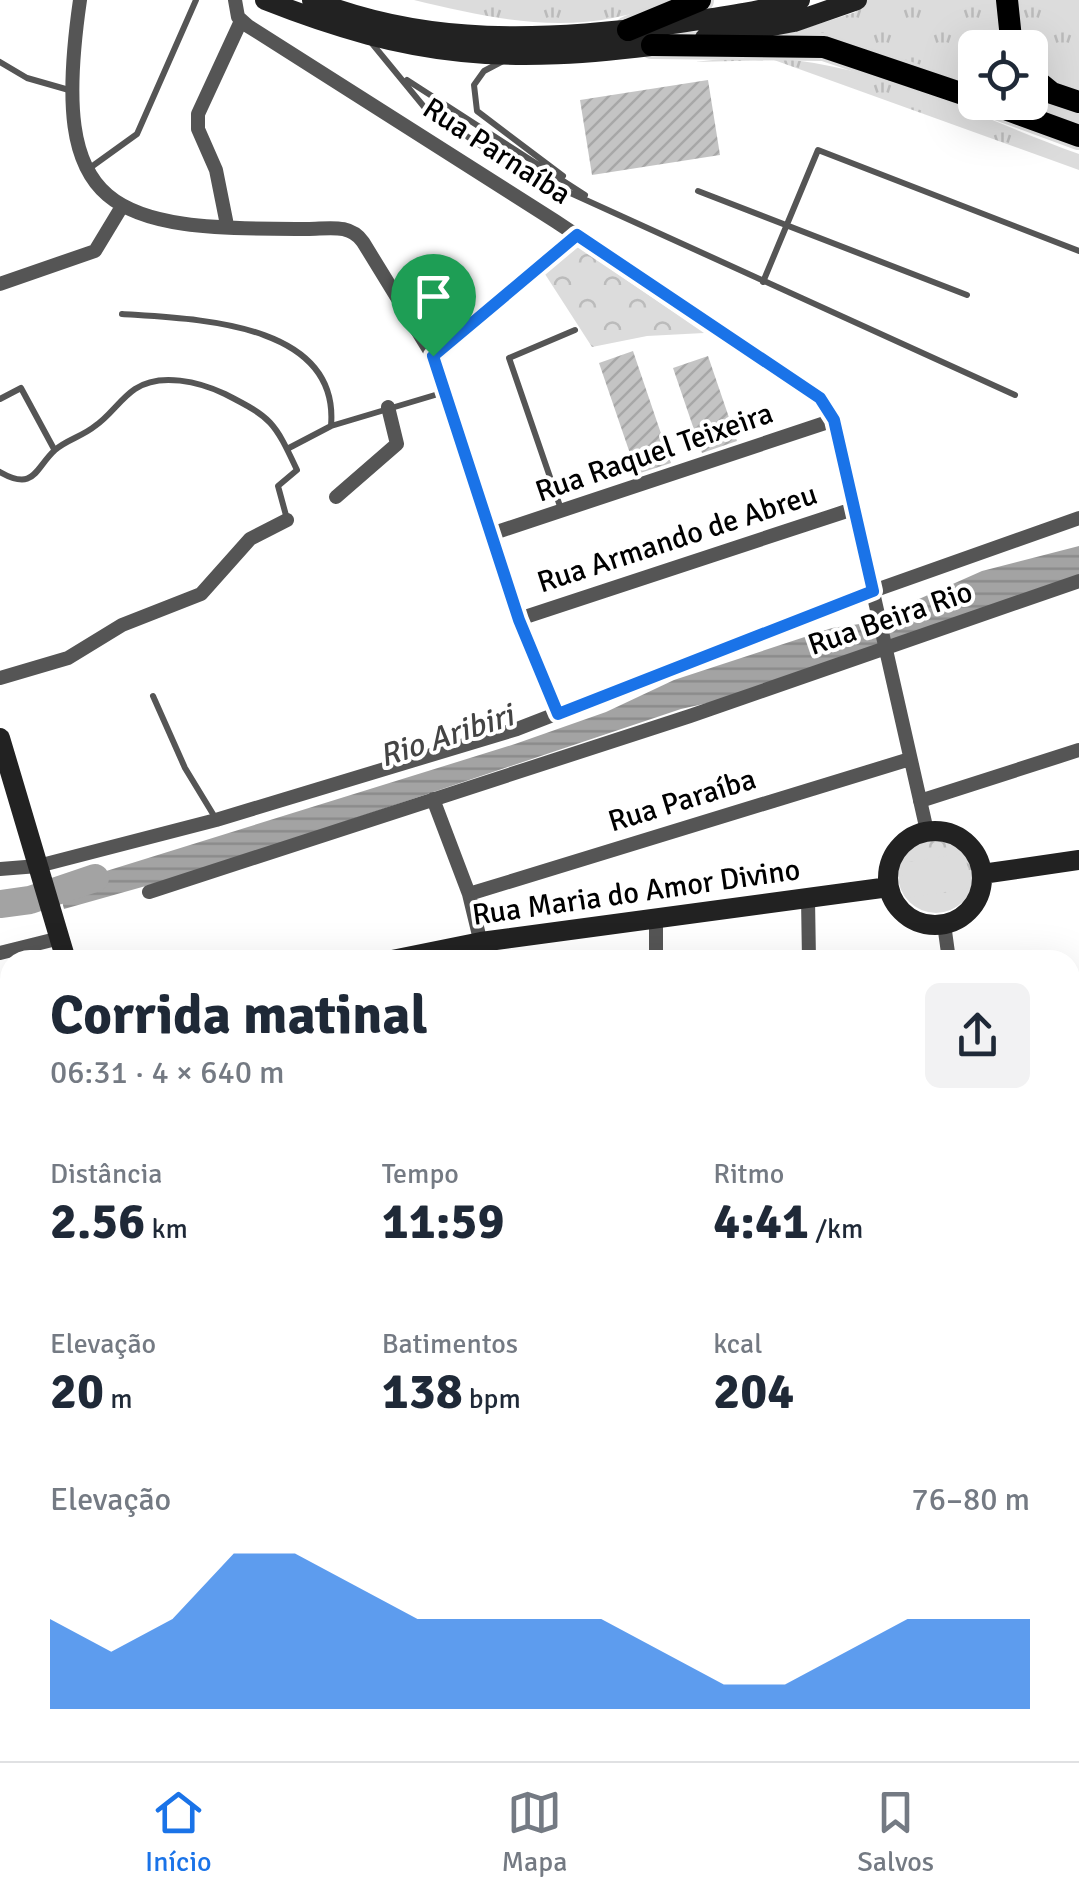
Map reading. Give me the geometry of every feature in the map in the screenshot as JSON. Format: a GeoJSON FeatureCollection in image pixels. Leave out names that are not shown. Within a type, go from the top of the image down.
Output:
{"type":"FeatureCollection","features":[{"type":"Feature","properties":{"kind":"main road"},"geometry":{"type":"LineString","coordinates":[[628,30],[700,0]]}},
{"type":"Feature","properties":{"kind":"main road"},"geometry":{"type":"LineString","coordinates":[[1006,0],[1010,30]]}},
{"type":"Feature","properties":{"kind":"main road"},"geometry":{"type":"LineString","coordinates":[[652,46],[824,47],[958,92]]}},
{"type":"Feature","properties":{"kind":"main road"},"geometry":{"type":"LineString","coordinates":[[1048,90],[1079,102]]}},
{"type":"Feature","properties":{"kind":"main road"},"geometry":{"type":"LineString","coordinates":[[1035,120],[1079,136]]}},
{"type":"Feature","properties":{"kind":"street"},"geometry":{"type":"LineString","coordinates":[[80,0],[69,90],[76,144],[86,171],[121,208],[158,219],[355,232],[433,356],[519,620],[558,714]]}},
{"type":"Feature","properties":{"kind":"street"},"geometry":{"type":"LineString","coordinates":[[227,226],[216,170],[197,121],[241,21],[235,0]]}},
{"type":"Feature","properties":{"kind":"street"},"geometry":{"type":"LineString","coordinates":[[265,0],[366,37],[443,53],[510,58],[652,46],[763,29],[855,1]]}},
{"type":"Feature","properties":{"kind":"street"},"geometry":{"type":"LineString","coordinates":[[317,1],[396,26],[467,35],[554,37],[728,16],[800,0]]}},
{"type":"Feature","properties":{"kind":"street","name":"Rua Parnaíba"},"geometry":{"type":"LineString","coordinates":[[241,21],[811,388],[834,420],[885,648]]}},
{"type":"Feature","properties":{"kind":"street"},"geometry":{"type":"LineString","coordinates":[[0,284],[94,251],[121,208]]}},
{"type":"Feature","properties":{"kind":"street"},"geometry":{"type":"LineString","coordinates":[[433,356],[577,235]]}},
{"type":"Feature","properties":{"kind":"street"},"geometry":{"type":"LineString","coordinates":[[336,497],[397,444],[388,407]]}},
{"type":"Feature","properties":{"kind":"street","name":"Rua Raquel Teixeira"},"geometry":{"type":"LineString","coordinates":[[491,534],[834,420]]}},
{"type":"Feature","properties":{"kind":"street","name":"Rua Armando de Abreu"},"geometry":{"type":"LineString","coordinates":[[519,620],[853,508]]}},
{"type":"Feature","properties":{"kind":"street"},"geometry":{"type":"LineString","coordinates":[[0,870],[41,875],[558,714],[873,591],[1079,518]]}},
{"type":"Feature","properties":{"kind":"street"},"geometry":{"type":"LineString","coordinates":[[0,678],[68,658],[122,625],[202,594],[250,539],[287,520]]}},
{"type":"Feature","properties":{"kind":"street","name":"Rua Beira Rio"},"geometry":{"type":"LineString","coordinates":[[149,892],[1079,582]]}},
{"type":"Feature","properties":{"kind":"street"},"geometry":{"type":"LineString","coordinates":[[885,648],[927,832]]}},
{"type":"Feature","properties":{"kind":"street"},"geometry":{"type":"LineString","coordinates":[[0,738],[63,950]]}},
{"type":"Feature","properties":{"kind":"street"},"geometry":{"type":"LineString","coordinates":[[920,801],[1079,750]]}},
{"type":"Feature","properties":{"kind":"street","name":"Rua Paraíba"},"geometry":{"type":"LineString","coordinates":[[469,894],[910,759]]}},
{"type":"Feature","properties":{"kind":"street"},"geometry":{"type":"LineString","coordinates":[[434,798],[469,894],[483,950]]}},
{"type":"Feature","properties":{"kind":"street"},"geometry":{"type":"LineString","coordinates":[[927,832],[960,838],[977,857],[982,874],[972,906],[944,924],[909,917],[896,904],[889,887],[889,868],[896,851],[910,838],[927,832]]}},
{"type":"Feature","properties":{"kind":"street"},"geometry":{"type":"LineString","coordinates":[[982,874],[1079,860]]}},
{"type":"Feature","properties":{"kind":"street","name":"Rua Maria do Amor Divino"},"geometry":{"type":"LineString","coordinates":[[488,950],[656,919],[889,887]]}},
{"type":"Feature","properties":{"kind":"street"},"geometry":{"type":"LineString","coordinates":[[808,899],[809,950]]}},
{"type":"Feature","properties":{"kind":"street"},"geometry":{"type":"LineString","coordinates":[[656,919],[656,950]]}},
{"type":"Feature","properties":{"kind":"street"},"geometry":{"type":"LineString","coordinates":[[944,924],[948,950]]}},
{"type":"Feature","properties":{"kind":"street"},"geometry":{"type":"LineString","coordinates":[[12,950],[60,938]]}},
{"type":"Feature","properties":{"kind":"lane"},"geometry":{"type":"LineString","coordinates":[[86,171],[137,134],[196,0]]}},
{"type":"Feature","properties":{"kind":"lane"},"geometry":{"type":"LineString","coordinates":[[366,37],[425,108],[511,166],[1014,395]]}},
{"type":"Feature","properties":{"kind":"lane"},"geometry":{"type":"LineString","coordinates":[[510,58],[484,71],[474,85],[477,111],[604,207]]}},
{"type":"Feature","properties":{"kind":"lane"},"geometry":{"type":"LineString","coordinates":[[0,62],[27,78],[69,90]]}},
{"type":"Feature","properties":{"kind":"lane"},"geometry":{"type":"LineString","coordinates":[[400,76],[604,207]]}},
{"type":"Feature","properties":{"kind":"lane"},"geometry":{"type":"LineString","coordinates":[[763,282],[818,150],[1079,252]]}},
{"type":"Feature","properties":{"kind":"lane"},"geometry":{"type":"LineString","coordinates":[[698,191],[967,295]]}},
{"type":"Feature","properties":{"kind":"lane"},"geometry":{"type":"LineString","coordinates":[[122,314],[208,323],[285,343],[320,370],[331,404],[331,426]]}},
{"type":"Feature","properties":{"kind":"lane"},"geometry":{"type":"LineString","coordinates":[[562,513],[509,358],[575,330]]}},
{"type":"Feature","properties":{"kind":"lane"},"geometry":{"type":"LineString","coordinates":[[0,472],[20,480],[33,477],[55,450],[99,424],[131,391],[170,381],[207,386],[263,412],[287,449],[297,470],[278,486],[287,520]]}},
{"type":"Feature","properties":{"kind":"lane"},"geometry":{"type":"LineString","coordinates":[[0,399],[21,388],[55,450]]}},
{"type":"Feature","properties":{"kind":"lane"},"geometry":{"type":"LineString","coordinates":[[287,449],[331,426],[445,392]]}},
{"type":"Feature","properties":{"kind":"lane"},"geometry":{"type":"LineString","coordinates":[[153,696],[184,768],[216,820]]}},
{"type":"Feature","properties":{"kind":"green space"},"geometry":{"type":"Polygon","coordinates":[[[414,0],[669,0],[637,12],[573,23],[510,20],[414,0]]]}},
{"type":"Feature","properties":{"kind":"green space"},"geometry":{"type":"Polygon","coordinates":[[[852,0],[1079,0],[1079,128],[1048,117],[1048,30],[958,30],[958,85],[781,36],[856,12],[852,0]]]}},
{"type":"Feature","properties":{"kind":"green space"},"geometry":{"type":"Polygon","coordinates":[[[739,57],[786,59],[873,77],[958,107],[958,120],[991,120],[1079,154],[1079,170],[774,60],[695,62],[739,57]]]}},
{"type":"Feature","properties":{"kind":"green space"},"geometry":{"type":"Polygon","coordinates":[[[572,246],[704,333],[647,336],[592,347],[543,271],[572,246]]]}},
{"type":"Feature","properties":{"kind":"green space"},"geometry":{"type":"Polygon","coordinates":[[[936,837],[963,848],[974,875],[963,902],[936,913],[909,902],[898,875],[909,848],[936,837]]]}},
{"type":"Feature","properties":{"kind":"green space"},"geometry":{"type":"Polygon","coordinates":[[[965,853],[971,888],[906,898],[901,863],[965,853]]]}},
{"type":"Feature","properties":{"kind":"shaded area","name":"Rio Aribiri"},"geometry":{"type":"Polygon","coordinates":[[[1079,546],[1079,578],[730,698],[681,709],[192,873],[64,909],[58,886],[515,744],[606,712],[674,680],[832,628],[880,621],[892,611],[982,571],[1079,546]]]}},
{"type":"Feature","properties":{"kind":"building"},"geometry":{"type":"Polygon","coordinates":[[[708,80],[720,155],[592,175],[580,100],[708,80]]]}},
{"type":"Feature","properties":{"kind":"building"},"geometry":{"type":"Polygon","coordinates":[[[633,351],[671,463],[637,474],[599,363],[633,351]]]}},
{"type":"Feature","properties":{"kind":"building"},"geometry":{"type":"Polygon","coordinates":[[[708,356],[737,441],[702,453],[673,368],[708,356]]]}},
{"type":"Feature","properties":{"kind":"waterway","name":"Rio Aribiri"},"geometry":{"type":"LineString","coordinates":[[0,904],[30,900],[95,878]]}},
{"type":"Feature","properties":{"kind":"route"},"geometry":{"type":"LineString","coordinates":[[577,235],[811,388],[820,398],[834,420],[873,591],[558,714],[519,620],[433,356],[577,235]]}}]}
